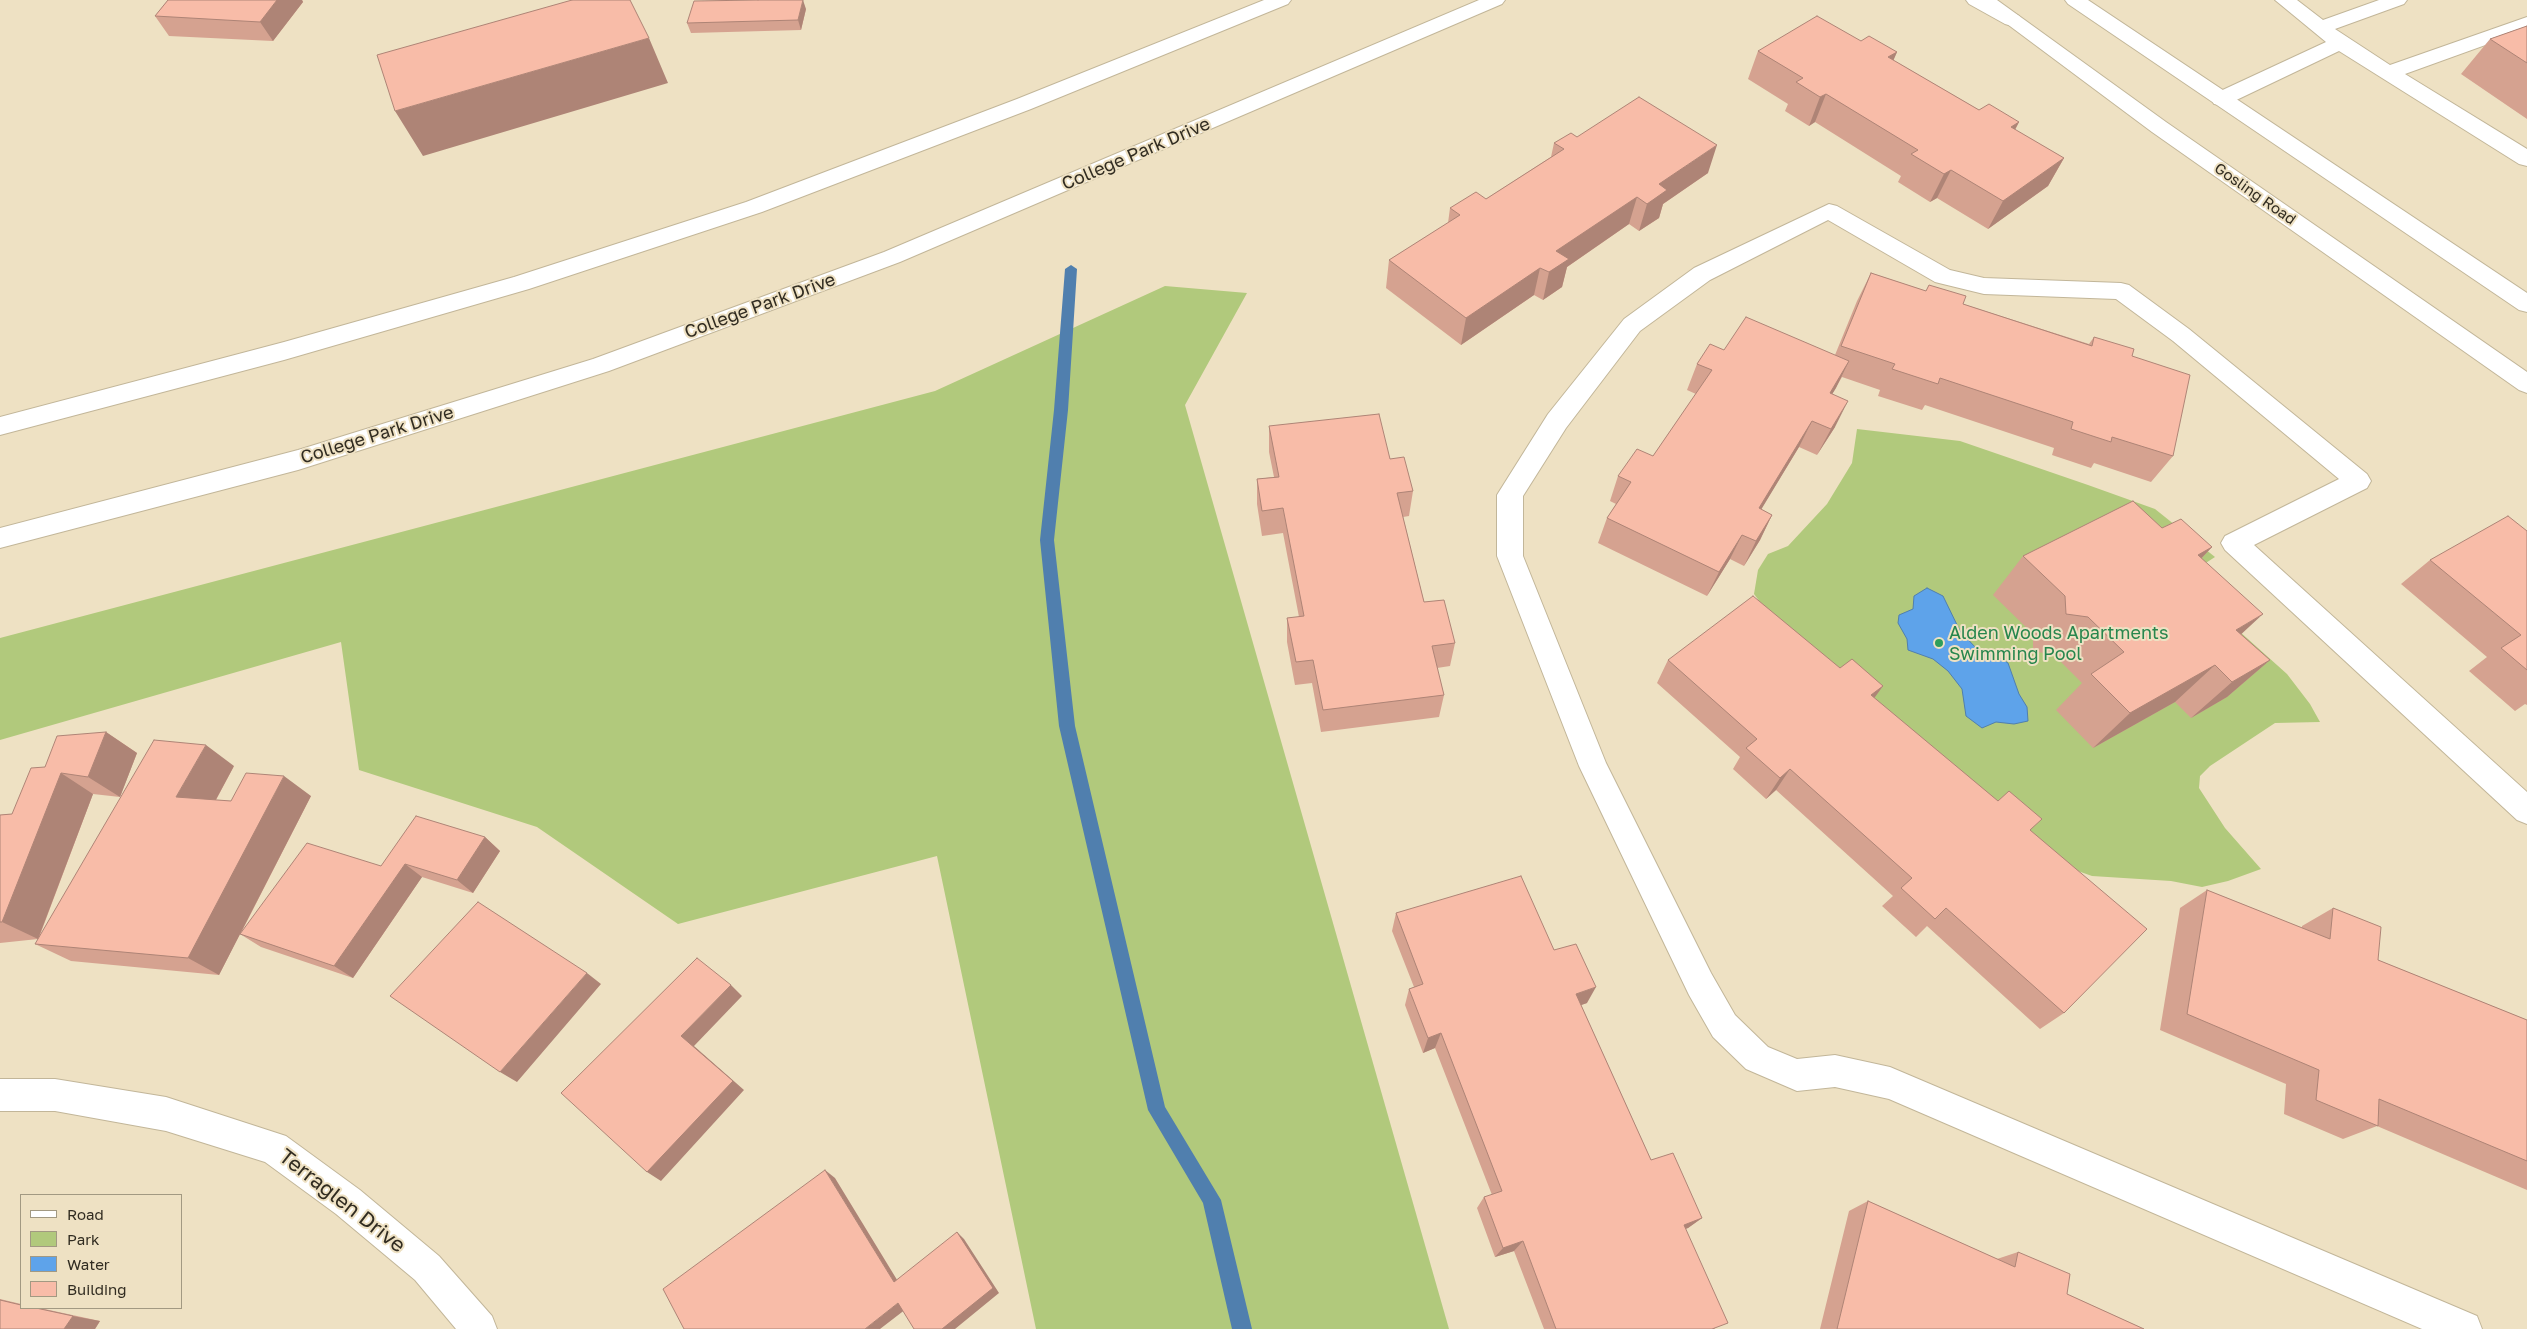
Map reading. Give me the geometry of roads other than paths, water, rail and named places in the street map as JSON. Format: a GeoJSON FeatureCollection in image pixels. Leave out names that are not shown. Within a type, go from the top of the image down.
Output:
{"type":"FeatureCollection","features":[{"type":"Feature","properties":{"kind":"main road"},"geometry":{"type":"LineString","coordinates":[[0,426],[284,351],[521,283],[744,210],[1024,104],[1281,0]]}},
{"type":"Feature","properties":{"kind":"main road","name":"College Park Drive"},"geometry":{"type":"LineString","coordinates":[[0,538],[298,460],[601,365],[892,257],[1494,0]]}},
{"type":"Feature","properties":{"kind":"main road"},"geometry":{"type":"LineString","coordinates":[[1976,0],[2012,20]]}},
{"type":"Feature","properties":{"kind":"main road","name":"Gosling Road"},"geometry":{"type":"LineString","coordinates":[[1985,0],[2160,127],[2527,384]]}},
{"type":"Feature","properties":{"kind":"main road"},"geometry":{"type":"LineString","coordinates":[[2075,0],[2527,304]]}},
{"type":"Feature","properties":{"kind":"main road"},"geometry":{"type":"LineString","coordinates":[[2284,0],[2340,43],[2527,159]]}},
{"type":"Feature","properties":{"kind":"main road"},"geometry":{"type":"LineString","coordinates":[[2320,28],[2397,0]]}},
{"type":"Feature","properties":{"kind":"main road"},"geometry":{"type":"LineString","coordinates":[[2389,73],[2527,23]]}},
{"type":"Feature","properties":{"kind":"main road"},"geometry":{"type":"LineString","coordinates":[[2221,99],[2340,43]]}},
{"type":"Feature","properties":{"kind":"main road"},"geometry":{"type":"LineString","coordinates":[[2464,1329],[1890,1083],[1835,1071],[1797,1075],[1757,1058],[1724,1026],[1700,984],[1593,766],[1510,556],[1510,495],[1557,421],[1632,325],[1702,274],[1829,211],[1943,276],[1984,286],[2121,291],[2181,335],[2358,481],[2234,543],[2527,812]]}},
{"type":"Feature","properties":{"kind":"main road","name":"Terraglen Drive"},"geometry":{"type":"LineString","coordinates":[[0,1095],[55,1095],[166,1114],[274,1148],[348,1202],[427,1268],[479,1329]]}},
{"type":"Feature","properties":{"kind":"water"},"geometry":{"type":"Polygon","coordinates":[[[1927,588],[1943,596],[1960,631],[1976,648],[1992,653],[2008,663],[2019,694],[2027,707],[2028,721],[2014,724],[1996,722],[1982,728],[1966,716],[1962,689],[1948,671],[1933,659],[1908,650],[1907,639],[1898,623],[1899,615],[1913,609],[1914,596],[1927,588]]]}},
{"type":"Feature","properties":{"kind":"waterway"},"geometry":{"type":"LineString","coordinates":[[1071,269],[1061,410],[1047,540],[1067,726],[1157,1110],[1212,1200],[1242,1329]]}},
{"type":"Feature","properties":{"kind":"place","name":"Alden Woods Apartments Swimming Pool"},"geometry":{"type":"Point","coordinates":[1939,643]}}]}
